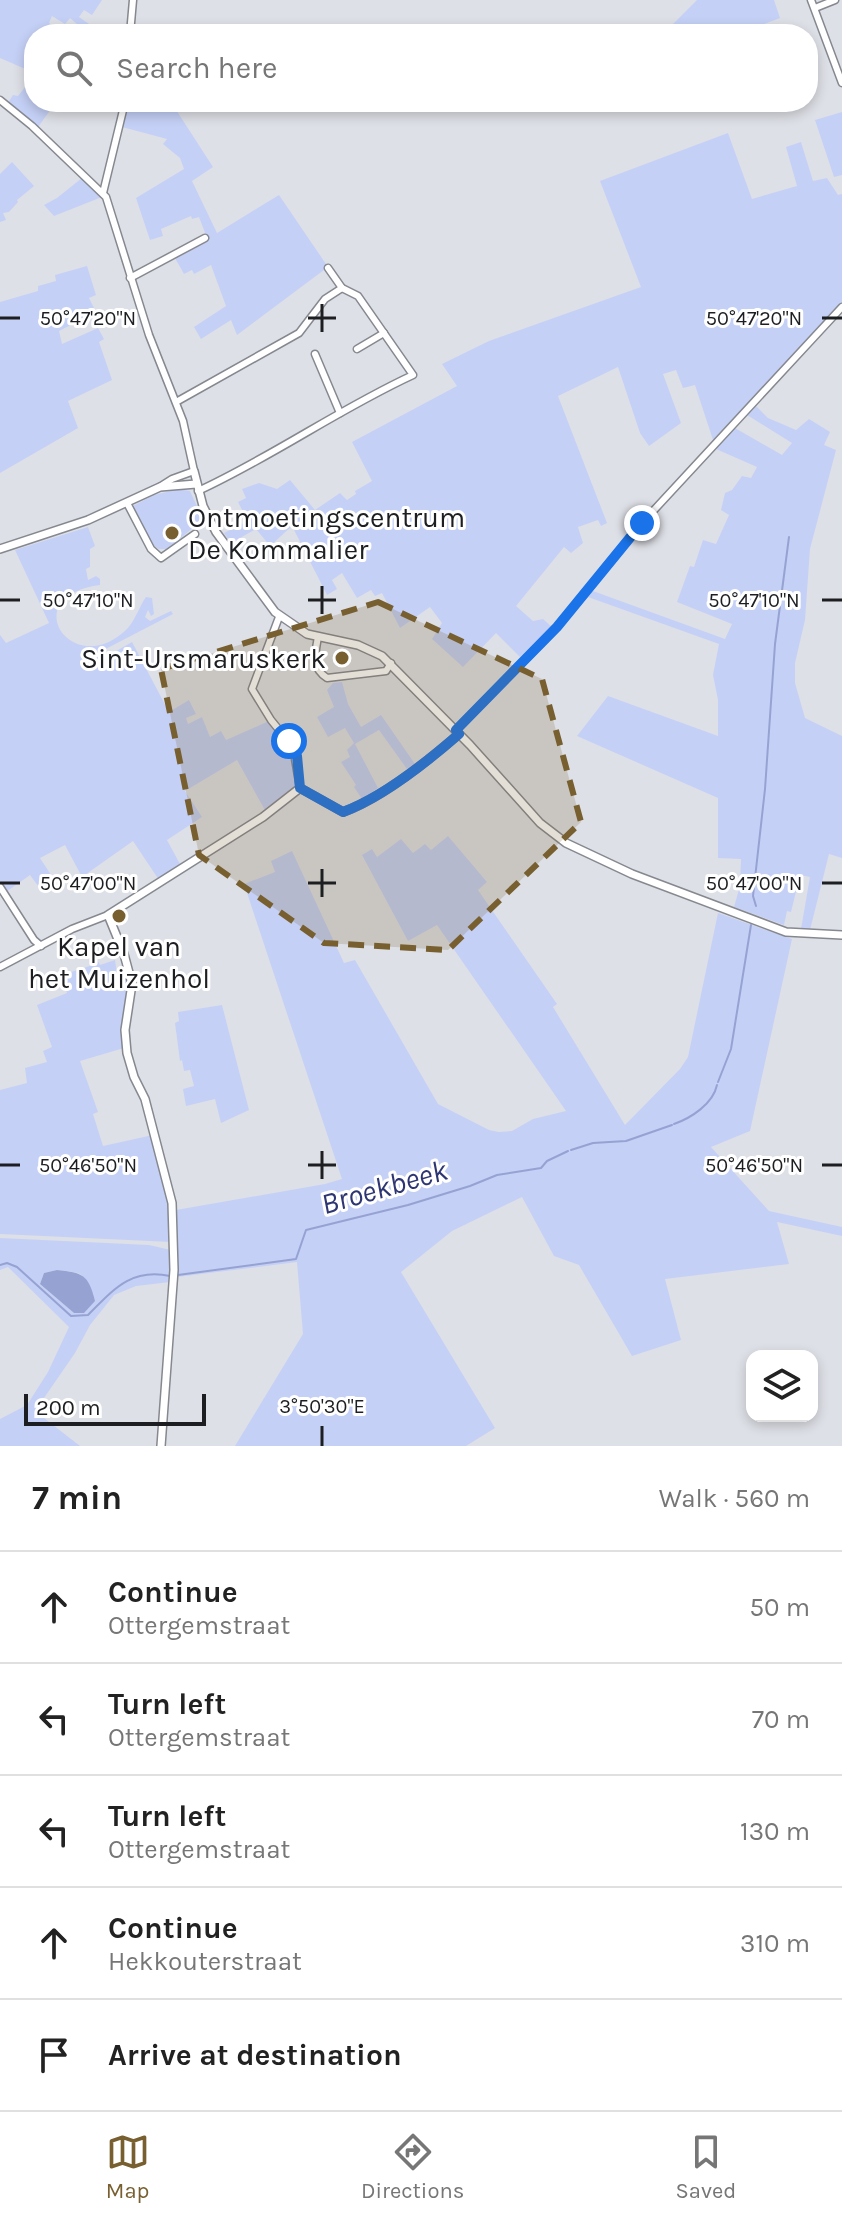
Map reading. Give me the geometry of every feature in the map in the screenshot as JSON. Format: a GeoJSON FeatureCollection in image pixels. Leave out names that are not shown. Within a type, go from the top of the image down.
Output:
{"type":"FeatureCollection","features":[{"type":"Feature","properties":{"kind":"street"},"geometry":{"type":"LineString","coordinates":[[131,24],[133,0]]}},
{"type":"Feature","properties":{"kind":"street"},"geometry":{"type":"LineString","coordinates":[[835,0],[813,4],[842,83]]}},
{"type":"Feature","properties":{"kind":"street"},"geometry":{"type":"LineString","coordinates":[[0,100],[103,193],[161,368],[183,421],[197,488],[216,532],[279,617],[295,628],[318,637],[377,652],[458,732],[540,823],[577,850],[786,932],[842,935]]}},
{"type":"Feature","properties":{"kind":"street"},"geometry":{"type":"LineString","coordinates":[[103,193],[123,112]]}},
{"type":"Feature","properties":{"kind":"street"},"geometry":{"type":"LineString","coordinates":[[130,278],[205,238]]}},
{"type":"Feature","properties":{"kind":"street"},"geometry":{"type":"LineString","coordinates":[[160,487],[197,488],[241,471],[413,375],[358,296],[342,288],[328,268]]}},
{"type":"Feature","properties":{"kind":"street"},"geometry":{"type":"LineString","coordinates":[[176,402],[299,333],[325,299],[342,288]]}},
{"type":"Feature","properties":{"kind":"street"},"geometry":{"type":"LineString","coordinates":[[300,788],[343,812],[360,805],[430,759],[557,627],[642,523],[842,307]]}},
{"type":"Feature","properties":{"kind":"street"},"geometry":{"type":"LineString","coordinates":[[357,349],[384,333]]}},
{"type":"Feature","properties":{"kind":"street"},"geometry":{"type":"LineString","coordinates":[[315,354],[340,413]]}},
{"type":"Feature","properties":{"kind":"street"},"geometry":{"type":"LineString","coordinates":[[0,549],[88,520],[194,471]]}},
{"type":"Feature","properties":{"kind":"street"},"geometry":{"type":"LineString","coordinates":[[127,503],[151,549],[161,558],[195,534]]}},
{"type":"Feature","properties":{"kind":"street"},"geometry":{"type":"LineString","coordinates":[[279,617],[252,689],[293,747],[300,788]]}},
{"type":"Feature","properties":{"kind":"street"},"geometry":{"type":"LineString","coordinates":[[318,637],[315,664],[318,672],[327,678],[386,671],[391,663]]}},
{"type":"Feature","properties":{"kind":"street"},"geometry":{"type":"LineString","coordinates":[[0,967],[72,929],[108,915],[263,817],[300,788]]}},
{"type":"Feature","properties":{"kind":"street"},"geometry":{"type":"LineString","coordinates":[[0,887],[41,946]]}},
{"type":"Feature","properties":{"kind":"street"},"geometry":{"type":"LineString","coordinates":[[108,915],[132,984],[125,1030],[130,1067],[145,1099],[172,1203],[174,1270],[161,1446]]}},
{"type":"Feature","properties":{"kind":"highlighted area"},"geometry":{"type":"Polygon","coordinates":[[[378,602],[542,679],[581,822],[448,950],[324,943],[199,855],[161,669],[378,602]]]}},
{"type":"Feature","properties":{"kind":"shaded area"},"geometry":{"type":"Polygon","coordinates":[[[0,0],[102,0],[92,15],[84,10],[79,17],[89,24],[77,24],[70,18],[65,24],[52,16],[50,24],[24,24],[24,68],[0,58],[0,0]]]}},
{"type":"Feature","properties":{"kind":"shaded area"},"geometry":{"type":"Polygon","coordinates":[[[697,0],[774,0],[780,18],[764,24],[673,24],[697,0]]]}},
{"type":"Feature","properties":{"kind":"shaded area"},"geometry":{"type":"Polygon","coordinates":[[[24,88],[24,112],[49,112],[38,127],[8,103],[13,95],[18,96],[24,88]]]}},
{"type":"Feature","properties":{"kind":"shaded area"},"geometry":{"type":"Polygon","coordinates":[[[126,112],[177,112],[213,167],[192,181],[217,233],[279,195],[328,267],[237,335],[231,320],[201,339],[194,327],[226,306],[211,265],[194,274],[192,270],[184,274],[175,258],[207,238],[199,217],[192,219],[191,216],[161,229],[163,236],[150,240],[136,198],[184,169],[180,158],[163,144],[167,139],[122,127],[126,112]]]}},
{"type":"Feature","properties":{"kind":"shaded area"},"geometry":{"type":"Polygon","coordinates":[[[842,112],[842,175],[834,177],[815,120],[842,112]]]}},
{"type":"Feature","properties":{"kind":"shaded area"},"geometry":{"type":"Polygon","coordinates":[[[728,133],[752,199],[797,186],[786,147],[801,142],[813,181],[827,178],[838,195],[842,194],[842,302],[713,440],[695,385],[683,388],[676,370],[663,374],[681,423],[649,446],[640,433],[618,367],[558,396],[607,523],[601,526],[598,520],[578,527],[583,543],[571,553],[564,547],[516,606],[533,621],[543,619],[552,627],[520,657],[496,633],[463,667],[432,639],[442,623],[430,607],[400,628],[382,593],[375,596],[371,590],[357,598],[342,573],[332,580],[337,589],[327,595],[292,526],[270,546],[256,529],[231,543],[224,533],[248,521],[238,502],[246,498],[242,489],[259,483],[277,489],[290,480],[315,510],[340,493],[347,500],[372,481],[352,442],[457,386],[442,364],[489,341],[641,287],[600,181],[728,133]]]}},
{"type":"Feature","properties":{"kind":"shaded area"},"geometry":{"type":"Polygon","coordinates":[[[12,162],[34,186],[17,200],[9,212],[3,213],[6,220],[0,222],[0,174],[12,162]]]}},
{"type":"Feature","properties":{"kind":"shaded area"},"geometry":{"type":"Polygon","coordinates":[[[82,178],[102,197],[54,216],[44,205],[82,178]]]}},
{"type":"Feature","properties":{"kind":"shaded area"},"geometry":{"type":"Polygon","coordinates":[[[87,266],[96,295],[89,298],[96,312],[59,331],[62,344],[98,328],[104,339],[99,342],[112,380],[68,401],[78,428],[0,473],[0,302],[38,291],[38,286],[56,281],[55,275],[87,266]]]}},
{"type":"Feature","properties":{"kind":"shaded area"},"geometry":{"type":"Polygon","coordinates":[[[756,406],[768,418],[796,430],[809,419],[830,432],[824,445],[836,450],[810,549],[805,620],[795,663],[795,683],[805,718],[842,736],[842,858],[829,854],[810,930],[801,929],[810,877],[800,875],[791,912],[787,911],[784,925],[734,907],[740,886],[741,859],[718,858],[718,798],[577,736],[608,696],[718,736],[718,700],[713,675],[719,644],[588,597],[593,591],[725,639],[732,624],[677,602],[703,540],[716,544],[729,515],[721,510],[725,493],[732,490],[742,476],[751,478],[757,467],[716,449],[735,428],[782,455],[792,443],[747,415],[756,406]]]}},
{"type":"Feature","properties":{"kind":"shaded area"},"geometry":{"type":"Polygon","coordinates":[[[179,489],[190,491],[203,519],[175,543],[166,549],[159,549],[152,545],[133,506],[154,495],[179,489]]]}},
{"type":"Feature","properties":{"kind":"shaded area"},"geometry":{"type":"Polygon","coordinates":[[[88,527],[95,546],[90,549],[90,567],[86,569],[88,580],[96,576],[100,579],[100,585],[74,592],[60,604],[57,618],[61,631],[72,641],[88,646],[107,643],[127,629],[146,597],[152,598],[154,614],[151,616],[148,610],[145,617],[150,621],[171,611],[173,614],[96,654],[99,661],[132,642],[169,712],[189,700],[196,714],[186,718],[188,724],[202,717],[210,737],[221,731],[226,740],[269,721],[294,759],[297,777],[290,792],[266,812],[237,760],[185,791],[202,817],[167,840],[181,866],[159,880],[133,841],[82,877],[65,845],[40,858],[53,878],[39,887],[30,875],[6,892],[0,881],[0,635],[6,643],[49,623],[15,550],[88,527]]]}},
{"type":"Feature","properties":{"kind":"shaded area"},"geometry":{"type":"Polygon","coordinates":[[[342,682],[348,704],[361,727],[381,715],[415,764],[407,769],[379,730],[355,744],[378,788],[362,799],[341,762],[350,757],[347,750],[354,743],[345,728],[328,737],[317,717],[334,707],[327,690],[333,683],[342,682]]]}},
{"type":"Feature","properties":{"kind":"shaded area"},"geometry":{"type":"Polygon","coordinates":[[[448,836],[487,882],[478,890],[557,1004],[553,1007],[625,1125],[688,1057],[718,913],[792,939],[750,1131],[711,1147],[769,1211],[842,1227],[842,1236],[777,1222],[789,1264],[665,1279],[681,1340],[632,1356],[579,1265],[554,1256],[522,1197],[452,1231],[401,1272],[495,1428],[466,1446],[235,1446],[303,1334],[297,1262],[177,1277],[176,1210],[342,1179],[244,884],[275,872],[271,861],[292,851],[344,963],[355,960],[438,1104],[499,1132],[512,1131],[533,1119],[566,1111],[437,925],[408,941],[362,855],[372,849],[377,857],[401,839],[413,853],[425,844],[431,850],[448,836]]]}},
{"type":"Feature","properties":{"kind":"shaded area"},"geometry":{"type":"Polygon","coordinates":[[[96,957],[100,965],[115,960],[117,974],[126,971],[130,989],[124,1048],[80,1061],[98,1112],[93,1114],[103,1146],[153,1135],[170,1208],[171,1242],[0,1234],[0,1090],[27,1083],[25,1068],[47,1062],[43,1051],[52,1047],[37,1005],[67,993],[63,982],[67,980],[65,974],[93,965],[91,959],[96,957]]]}},
{"type":"Feature","properties":{"kind":"shaded area"},"geometry":{"type":"Polygon","coordinates":[[[222,1005],[249,1110],[221,1123],[215,1099],[186,1106],[183,1089],[194,1086],[190,1070],[184,1071],[180,1061],[175,1023],[179,1021],[178,1012],[222,1005]]]}},
{"type":"Feature","properties":{"kind":"shaded area"},"geometry":{"type":"Polygon","coordinates":[[[0,1238],[149,1245],[171,1250],[170,1282],[136,1286],[114,1295],[90,1325],[75,1353],[35,1411],[80,1446],[0,1446],[0,1419],[27,1405],[48,1372],[69,1327],[8,1267],[0,1270],[0,1238]],[[57,1270],[44,1273],[40,1284],[74,1313],[84,1313],[93,1295],[86,1281],[78,1273],[57,1270]]]}},
{"type":"Feature","properties":{"kind":"shaded area"},"geometry":{"type":"Polygon","coordinates":[[[57,1270],[79,1274],[87,1280],[95,1301],[84,1313],[74,1313],[40,1284],[44,1273],[57,1270]]]}},
{"type":"Feature","properties":{"kind":"waterway","name":"Broekbeek"},"geometry":{"type":"LineString","coordinates":[[756,906],[753,896],[765,789],[775,644],[789,537]]}},
{"type":"Feature","properties":{"kind":"waterway","name":"Broekbeek"},"geometry":{"type":"LineString","coordinates":[[718,1082],[731,1049],[751,925]]}},
{"type":"Feature","properties":{"kind":"waterway","name":"Broekbeek"},"geometry":{"type":"LineString","coordinates":[[674,1124],[700,1109],[711,1098],[717,1085]]}},
{"type":"Feature","properties":{"kind":"waterway","name":"Broekbeek"},"geometry":{"type":"LineString","coordinates":[[571,1150],[593,1143],[626,1141],[672,1125]]}},
{"type":"Feature","properties":{"kind":"waterway","name":"Broekbeek"},"geometry":{"type":"LineString","coordinates":[[178,1275],[296,1259],[306,1230],[408,1205],[497,1175],[541,1168],[547,1161],[568,1151]]}},
{"type":"Feature","properties":{"kind":"waterway","name":"Broekbeek"},"geometry":{"type":"LineString","coordinates":[[0,1265],[7,1263],[17,1267],[71,1316],[88,1315],[115,1289],[134,1278],[156,1274],[170,1276]]}},
{"type":"Feature","properties":{"kind":"place","name":"Ontmoetingscentrum De Kommalier"},"geometry":{"type":"Point","coordinates":[172,533]}},
{"type":"Feature","properties":{"kind":"place","name":"Sint-Ursmaruskerk"},"geometry":{"type":"Point","coordinates":[342,658]}},
{"type":"Feature","properties":{"kind":"place","name":"Kapel van het Muizenhol"},"geometry":{"type":"Point","coordinates":[119,916]}},
{"type":"Feature","properties":{"kind":"route"},"geometry":{"type":"LineString","coordinates":[[289,741],[297,756],[300,788],[343,812],[360,805],[430,759],[459,734],[456,730],[557,627],[642,523]]}}]}
